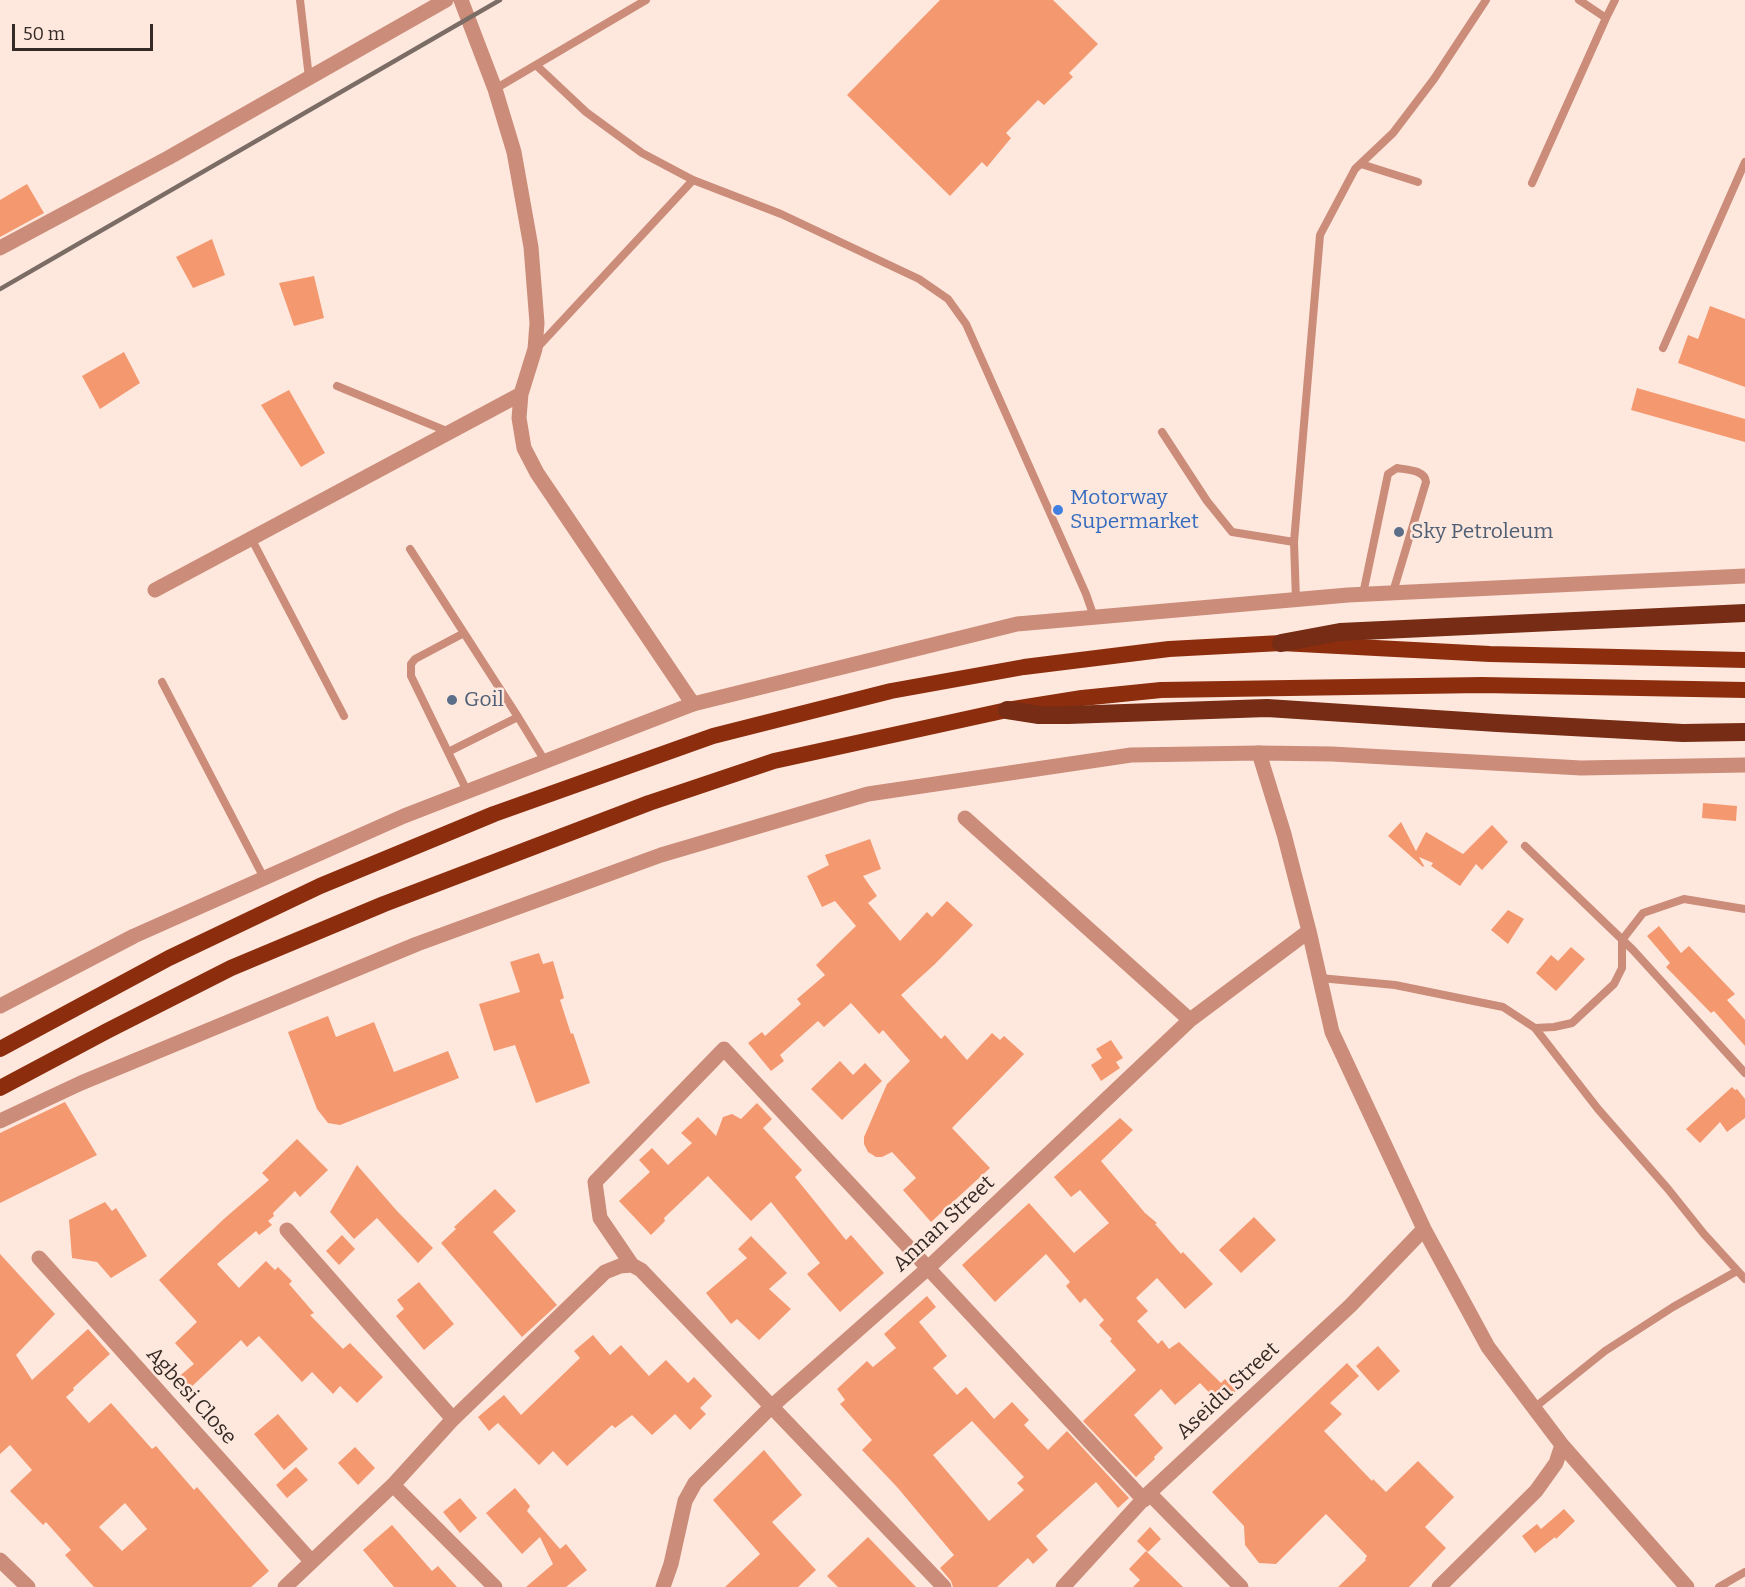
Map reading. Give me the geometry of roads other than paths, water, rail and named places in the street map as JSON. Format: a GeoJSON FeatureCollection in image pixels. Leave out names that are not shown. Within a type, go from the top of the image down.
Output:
{"type":"FeatureCollection","features":[{"type":"Feature","properties":{"kind":"highway"},"geometry":{"type":"LineString","coordinates":[[1281,644],[1340,632],[1745,613]]}},
{"type":"Feature","properties":{"kind":"highway"},"geometry":{"type":"LineString","coordinates":[[0,1049],[169,958],[320,886],[494,814],[713,736],[891,691],[1024,667],[1169,649],[1281,644],[1490,654],[1745,660]]}},
{"type":"Feature","properties":{"kind":"highway"},"geometry":{"type":"LineString","coordinates":[[0,1088],[231,968],[384,904],[649,803],[774,761],[1006,710],[1161,690],[1482,685],[1745,690]]}},
{"type":"Feature","properties":{"kind":"highway"},"geometry":{"type":"LineString","coordinates":[[1006,710],[1039,715],[1068,715],[1267,708],[1636,730],[1745,732]]}},
{"type":"Feature","properties":{"kind":"street"},"geometry":{"type":"LineString","coordinates":[[0,248],[168,158],[446,0]]}},
{"type":"Feature","properties":{"kind":"street"},"geometry":{"type":"LineString","coordinates":[[461,0],[495,89],[514,152],[531,247],[537,323],[535,349],[521,394],[519,418],[524,448],[537,473],[693,704]]}},
{"type":"Feature","properties":{"kind":"street"},"geometry":{"type":"LineString","coordinates":[[155,590],[521,394]]}},
{"type":"Feature","properties":{"kind":"street"},"geometry":{"type":"LineString","coordinates":[[0,1006],[134,936],[404,816],[693,704],[1017,624],[1393,592],[1745,576]]}},
{"type":"Feature","properties":{"kind":"street"},"geometry":{"type":"LineString","coordinates":[[1259,753],[1284,834],[1332,1032],[1424,1229],[1488,1347],[1562,1445],[1687,1587]]}},
{"type":"Feature","properties":{"kind":"street"},"geometry":{"type":"LineString","coordinates":[[0,1121],[81,1083],[417,944],[661,855],[868,794],[1131,755],[1332,754],[1581,768],[1745,765]]}},
{"type":"Feature","properties":{"kind":"street"},"geometry":{"type":"LineString","coordinates":[[965,818],[1190,1020]]}},
{"type":"Feature","properties":{"kind":"street","name":"Annan Street"},"geometry":{"type":"LineString","coordinates":[[663,1587],[671,1564],[685,1501],[694,1483],[771,1407],[927,1269],[1190,1020],[1309,931]]}},
{"type":"Feature","properties":{"kind":"street"},"geometry":{"type":"LineString","coordinates":[[632,1266],[600,1218],[595,1182],[724,1049],[927,1269],[1147,1496],[1241,1587]]}},
{"type":"Feature","properties":{"kind":"street","name":"Aseidu Street"},"geometry":{"type":"LineString","coordinates":[[1063,1587],[1147,1496],[1350,1306],[1424,1229]]}},
{"type":"Feature","properties":{"kind":"street"},"geometry":{"type":"LineString","coordinates":[[287,1230],[453,1419]]}},
{"type":"Feature","properties":{"kind":"street","name":"Agbesi Close"},"geometry":{"type":"LineString","coordinates":[[39,1258],[311,1561]]}},
{"type":"Feature","properties":{"kind":"street"},"geometry":{"type":"LineString","coordinates":[[285,1587],[393,1485],[453,1419],[605,1272],[620,1266],[632,1266],[640,1270],[944,1587]]}},
{"type":"Feature","properties":{"kind":"street"},"geometry":{"type":"LineString","coordinates":[[1439,1587],[1536,1491],[1556,1463],[1562,1445]]}},
{"type":"Feature","properties":{"kind":"street"},"geometry":{"type":"LineString","coordinates":[[393,1485],[495,1587]]}},
{"type":"Feature","properties":{"kind":"street"},"geometry":{"type":"LineString","coordinates":[[0,1560],[28,1587]]}},
{"type":"Feature","properties":{"kind":"lane"},"geometry":{"type":"LineString","coordinates":[[300,0],[309,78]]}},
{"type":"Feature","properties":{"kind":"lane"},"geometry":{"type":"LineString","coordinates":[[495,89],[645,0]]}},
{"type":"Feature","properties":{"kind":"lane"},"geometry":{"type":"LineString","coordinates":[[1296,600],[1294,542],[1320,235],[1355,170],[1393,133],[1434,79],[1486,0]]}},
{"type":"Feature","properties":{"kind":"lane"},"geometry":{"type":"LineString","coordinates":[[1579,0],[1606,18]]}},
{"type":"Feature","properties":{"kind":"lane"},"geometry":{"type":"LineString","coordinates":[[1532,183],[1615,0]]}},
{"type":"Feature","properties":{"kind":"lane"},"geometry":{"type":"LineString","coordinates":[[536,65],[595,119],[642,153],[693,180],[781,214],[919,279],[948,299],[966,324],[1086,594],[1094,617]]}},
{"type":"Feature","properties":{"kind":"lane"},"geometry":{"type":"LineString","coordinates":[[1663,348],[1745,162]]}},
{"type":"Feature","properties":{"kind":"lane"},"geometry":{"type":"LineString","coordinates":[[1361,164],[1419,182]]}},
{"type":"Feature","properties":{"kind":"lane"},"geometry":{"type":"LineString","coordinates":[[535,349],[693,180]]}},
{"type":"Feature","properties":{"kind":"lane"},"geometry":{"type":"LineString","coordinates":[[337,386],[449,432]]}},
{"type":"Feature","properties":{"kind":"lane"},"geometry":{"type":"LineString","coordinates":[[1162,432],[1207,501],[1232,532],[1294,542]]}},
{"type":"Feature","properties":{"kind":"lane"},"geometry":{"type":"LineString","coordinates":[[1363,594],[1388,474],[1397,468],[1422,473],[1426,482],[1393,592]]}},
{"type":"Feature","properties":{"kind":"lane"},"geometry":{"type":"LineString","coordinates":[[251,538],[344,716]]}},
{"type":"Feature","properties":{"kind":"lane"},"geometry":{"type":"LineString","coordinates":[[410,549],[545,761]]}},
{"type":"Feature","properties":{"kind":"lane"},"geometry":{"type":"LineString","coordinates":[[464,633],[415,658],[411,664],[411,676],[467,791]]}},
{"type":"Feature","properties":{"kind":"lane"},"geometry":{"type":"LineString","coordinates":[[162,682],[264,878]]}},
{"type":"Feature","properties":{"kind":"lane"},"geometry":{"type":"LineString","coordinates":[[448,752],[518,717]]}},
{"type":"Feature","properties":{"kind":"lane"},"geometry":{"type":"LineString","coordinates":[[1525,846],[1622,940],[1745,1072]]}},
{"type":"Feature","properties":{"kind":"lane"},"geometry":{"type":"LineString","coordinates":[[1535,1028],[1554,1028],[1572,1023],[1614,984],[1622,968],[1622,940],[1643,913],[1684,899],[1745,909]]}},
{"type":"Feature","properties":{"kind":"lane"},"geometry":{"type":"LineString","coordinates":[[1320,978],[1395,985],[1503,1007],[1535,1028],[1598,1109],[1745,1279]]}},
{"type":"Feature","properties":{"kind":"lane"},"geometry":{"type":"LineString","coordinates":[[1534,1408],[1605,1351],[1673,1307],[1737,1271]]}},
{"type":"Feature","properties":{"kind":"lane"},"geometry":{"type":"LineString","coordinates":[[1719,1587],[1745,1572]]}},
{"type":"Feature","properties":{"kind":"railway"},"geometry":{"type":"LineString","coordinates":[[0,289],[500,0]]}},
{"type":"Feature","properties":{"kind":"place","name":"Motorway Supermarket"},"geometry":{"type":"Point","coordinates":[1058,510]}},
{"type":"Feature","properties":{"kind":"place","name":"Sky Petroleum"},"geometry":{"type":"Point","coordinates":[1399,532]}},
{"type":"Feature","properties":{"kind":"place","name":"Goil"},"geometry":{"type":"Point","coordinates":[452,700]}}]}
